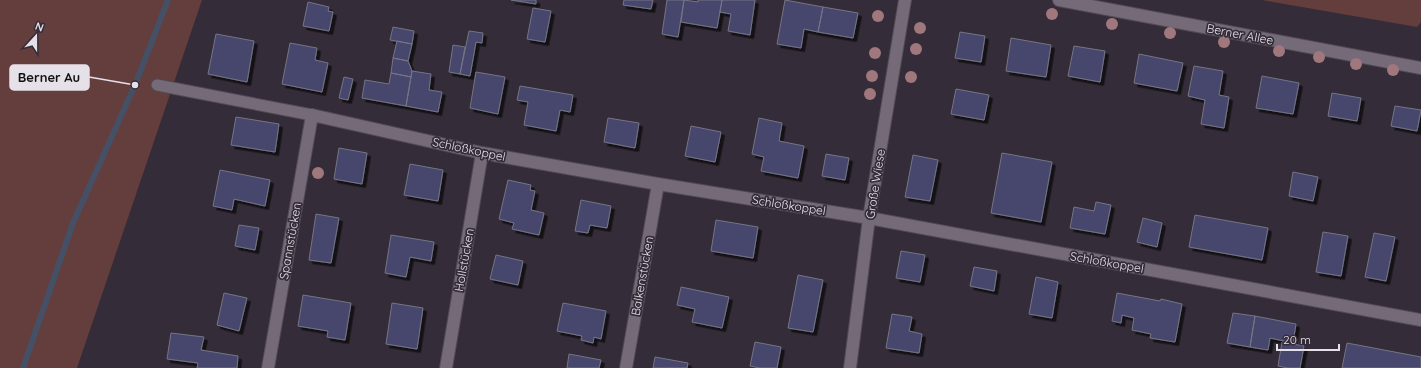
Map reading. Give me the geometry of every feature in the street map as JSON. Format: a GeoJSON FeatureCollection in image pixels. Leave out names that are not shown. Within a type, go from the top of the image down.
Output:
{"type":"FeatureCollection","features":[{"type":"Feature","properties":{"kind":"street","name":"Große Wiese"},"geometry":{"type":"LineString","coordinates":[[850,368],[869,218],[904,0]]}},
{"type":"Feature","properties":{"kind":"street","name":"Berner Allee"},"geometry":{"type":"LineString","coordinates":[[1059,0],[1421,68]]}},
{"type":"Feature","properties":{"kind":"street","name":"Schloßkoppel"},"geometry":{"type":"LineString","coordinates":[[312,115],[482,153],[658,184],[869,218],[1421,320]]}},
{"type":"Feature","properties":{"kind":"street","name":"Spannstücken"},"geometry":{"type":"LineString","coordinates":[[268,368],[312,115]]}},
{"type":"Feature","properties":{"kind":"street","name":"Hollstücken"},"geometry":{"type":"LineString","coordinates":[[446,368],[482,153]]}},
{"type":"Feature","properties":{"kind":"street","name":"Balkenstücken"},"geometry":{"type":"LineString","coordinates":[[626,368],[658,184]]}},
{"type":"Feature","properties":{"kind":"lane","name":"Schloßkoppel"},"geometry":{"type":"LineString","coordinates":[[157,85],[312,115]]}},
{"type":"Feature","properties":{"kind":"shaded area"},"geometry":{"type":"Polygon","coordinates":[[[0,0],[202,0],[77,368],[0,368],[0,0]]]}},
{"type":"Feature","properties":{"kind":"shaded area"},"geometry":{"type":"Polygon","coordinates":[[[1262,0],[1421,0],[1421,22],[1417,27],[1262,0]]]}},
{"type":"Feature","properties":{"kind":"building"},"geometry":{"type":"Polygon","coordinates":[[[511,0],[536,0],[536,4],[511,0]]]}},
{"type":"Feature","properties":{"kind":"building"},"geometry":{"type":"Polygon","coordinates":[[[624,0],[653,0],[651,9],[623,5],[624,0]]]}},
{"type":"Feature","properties":{"kind":"building"},"geometry":{"type":"Polygon","coordinates":[[[667,0],[684,0],[678,37],[662,34],[667,0]]]}},
{"type":"Feature","properties":{"kind":"building"},"geometry":{"type":"Polygon","coordinates":[[[684,0],[698,2],[698,0],[722,0],[717,28],[681,22],[684,0]]]}},
{"type":"Feature","properties":{"kind":"building"},"geometry":{"type":"Polygon","coordinates":[[[722,0],[755,0],[750,35],[728,31],[731,14],[720,12],[722,0]]]}},
{"type":"Feature","properties":{"kind":"building"},"geometry":{"type":"Polygon","coordinates":[[[785,0],[823,7],[818,32],[804,29],[801,48],[777,44],[785,0]]]}},
{"type":"Feature","properties":{"kind":"building"},"geometry":{"type":"Polygon","coordinates":[[[308,2],[329,7],[328,11],[333,12],[329,31],[303,26],[308,2]]]}},
{"type":"Feature","properties":{"kind":"building"},"geometry":{"type":"Polygon","coordinates":[[[823,7],[858,13],[853,38],[818,32],[823,7]]]}},
{"type":"Feature","properties":{"kind":"building"},"geometry":{"type":"Polygon","coordinates":[[[533,8],[551,11],[545,42],[527,39],[533,8]]]}},
{"type":"Feature","properties":{"kind":"building"},"geometry":{"type":"Polygon","coordinates":[[[393,27],[414,31],[412,44],[390,40],[393,27]]]}},
{"type":"Feature","properties":{"kind":"building"},"geometry":{"type":"Polygon","coordinates":[[[469,31],[483,33],[482,43],[476,42],[470,76],[460,74],[469,31]]]}},
{"type":"Feature","properties":{"kind":"building"},"geometry":{"type":"Polygon","coordinates":[[[960,32],[985,36],[981,62],[955,58],[960,32]]]}},
{"type":"Feature","properties":{"kind":"building"},"geometry":{"type":"Polygon","coordinates":[[[216,34],[254,41],[247,82],[208,74],[216,34]]]}},
{"type":"Feature","properties":{"kind":"building"},"geometry":{"type":"Polygon","coordinates":[[[1011,38],[1051,45],[1046,77],[1006,71],[1011,38]]]}},
{"type":"Feature","properties":{"kind":"building"},"geometry":{"type":"Polygon","coordinates":[[[397,41],[412,44],[408,61],[393,58],[397,41]]]}},
{"type":"Feature","properties":{"kind":"building"},"geometry":{"type":"Polygon","coordinates":[[[290,43],[317,48],[315,60],[328,63],[322,92],[282,84],[290,43]]]}},
{"type":"Feature","properties":{"kind":"building"},"geometry":{"type":"Polygon","coordinates":[[[453,45],[465,47],[460,74],[449,72],[453,45]]]}},
{"type":"Feature","properties":{"kind":"building"},"geometry":{"type":"Polygon","coordinates":[[[1074,46],[1105,51],[1100,82],[1068,76],[1074,46]]]}},
{"type":"Feature","properties":{"kind":"building"},"geometry":{"type":"Polygon","coordinates":[[[1139,54],[1183,63],[1177,91],[1134,83],[1139,54]]]}},
{"type":"Feature","properties":{"kind":"building"},"geometry":{"type":"Polygon","coordinates":[[[393,58],[408,61],[412,71],[411,77],[391,73],[393,58]]]}},
{"type":"Feature","properties":{"kind":"building"},"geometry":{"type":"Polygon","coordinates":[[[1194,66],[1223,71],[1219,95],[1229,97],[1224,128],[1201,124],[1205,100],[1188,96],[1194,66]]]}},
{"type":"Feature","properties":{"kind":"building"},"geometry":{"type":"Polygon","coordinates":[[[412,71],[431,74],[429,90],[442,92],[438,112],[406,106],[412,71]]]}},
{"type":"Feature","properties":{"kind":"building"},"geometry":{"type":"Polygon","coordinates":[[[476,72],[505,77],[498,114],[470,108],[476,72]]]}},
{"type":"Feature","properties":{"kind":"building"},"geometry":{"type":"Polygon","coordinates":[[[391,73],[411,77],[406,106],[362,98],[365,80],[389,84],[391,73]]]}},
{"type":"Feature","properties":{"kind":"building"},"geometry":{"type":"Polygon","coordinates":[[[1262,76],[1299,83],[1293,114],[1256,108],[1262,76]]]}},
{"type":"Feature","properties":{"kind":"building"},"geometry":{"type":"Polygon","coordinates":[[[344,77],[353,79],[348,100],[339,98],[344,77]]]}},
{"type":"Feature","properties":{"kind":"building"},"geometry":{"type":"Polygon","coordinates":[[[520,86],[573,95],[570,112],[560,110],[556,131],[524,125],[528,102],[517,100],[520,86]]]}},
{"type":"Feature","properties":{"kind":"building"},"geometry":{"type":"Polygon","coordinates":[[[956,89],[989,95],[984,120],[951,114],[956,89]]]}},
{"type":"Feature","properties":{"kind":"building"},"geometry":{"type":"Polygon","coordinates":[[[1332,93],[1361,98],[1357,121],[1328,116],[1332,93]]]}},
{"type":"Feature","properties":{"kind":"building"},"geometry":{"type":"Polygon","coordinates":[[[1395,106],[1421,110],[1417,131],[1391,126],[1395,106]]]}},
{"type":"Feature","properties":{"kind":"building"},"geometry":{"type":"Polygon","coordinates":[[[236,117],[279,124],[275,152],[231,145],[236,117]]]}},
{"type":"Feature","properties":{"kind":"building"},"geometry":{"type":"Polygon","coordinates":[[[608,118],[639,123],[635,148],[604,142],[608,118]]]}},
{"type":"Feature","properties":{"kind":"building"},"geometry":{"type":"Polygon","coordinates":[[[759,118],[782,123],[779,141],[804,146],[798,178],[761,171],[764,157],[752,154],[759,118]]]}},
{"type":"Feature","properties":{"kind":"building"},"geometry":{"type":"Polygon","coordinates":[[[691,126],[721,132],[715,162],[685,156],[691,126]]]}},
{"type":"Feature","properties":{"kind":"building"},"geometry":{"type":"Polygon","coordinates":[[[339,148],[367,153],[362,184],[334,179],[339,148]]]}},
{"type":"Feature","properties":{"kind":"building"},"geometry":{"type":"Polygon","coordinates":[[[1002,153],[1052,162],[1041,222],[991,213],[1002,153]]]}},
{"type":"Feature","properties":{"kind":"building"},"geometry":{"type":"Polygon","coordinates":[[[826,154],[849,158],[845,180],[822,176],[826,154]]]}},
{"type":"Feature","properties":{"kind":"building"},"geometry":{"type":"Polygon","coordinates":[[[913,155],[938,160],[930,201],[905,197],[913,155]]]}},
{"type":"Feature","properties":{"kind":"building"},"geometry":{"type":"Polygon","coordinates":[[[410,164],[443,170],[438,201],[404,195],[410,164]]]}},
{"type":"Feature","properties":{"kind":"building"},"geometry":{"type":"Polygon","coordinates":[[[220,170],[270,180],[265,206],[234,199],[232,210],[213,206],[220,170]]]}},
{"type":"Feature","properties":{"kind":"building"},"geometry":{"type":"Polygon","coordinates":[[[1293,172],[1318,177],[1313,201],[1289,196],[1293,172]]]}},
{"type":"Feature","properties":{"kind":"building"},"geometry":{"type":"Polygon","coordinates":[[[508,180],[531,185],[530,190],[535,191],[531,210],[544,213],[539,235],[512,229],[514,223],[499,219],[508,180]]]}},
{"type":"Feature","properties":{"kind":"building"},"geometry":{"type":"Polygon","coordinates":[[[581,200],[611,206],[607,228],[590,225],[588,233],[575,231],[581,200]]]}},
{"type":"Feature","properties":{"kind":"building"},"geometry":{"type":"Polygon","coordinates":[[[1096,202],[1111,205],[1105,234],[1070,228],[1074,207],[1094,211],[1096,202]]]}},
{"type":"Feature","properties":{"kind":"building"},"geometry":{"type":"Polygon","coordinates":[[[316,214],[339,218],[331,263],[309,260],[316,214]]]}},
{"type":"Feature","properties":{"kind":"building"},"geometry":{"type":"Polygon","coordinates":[[[1195,215],[1268,228],[1262,260],[1189,247],[1195,215]]]}},
{"type":"Feature","properties":{"kind":"building"},"geometry":{"type":"Polygon","coordinates":[[[1143,218],[1162,223],[1157,247],[1137,242],[1143,218]]]}},
{"type":"Feature","properties":{"kind":"building"},"geometry":{"type":"Polygon","coordinates":[[[716,220],[758,227],[753,258],[711,251],[716,220]]]}},
{"type":"Feature","properties":{"kind":"building"},"geometry":{"type":"Polygon","coordinates":[[[239,225],[259,228],[255,250],[235,246],[239,225]]]}},
{"type":"Feature","properties":{"kind":"building"},"geometry":{"type":"Polygon","coordinates":[[[1323,232],[1348,236],[1341,276],[1316,272],[1323,232]]]}},
{"type":"Feature","properties":{"kind":"building"},"geometry":{"type":"Polygon","coordinates":[[[1374,233],[1395,237],[1386,281],[1365,277],[1374,233]]]}},
{"type":"Feature","properties":{"kind":"building"},"geometry":{"type":"Polygon","coordinates":[[[391,235],[434,242],[431,261],[410,257],[406,277],[385,273],[391,235]]]}},
{"type":"Feature","properties":{"kind":"building"},"geometry":{"type":"Polygon","coordinates":[[[901,251],[925,255],[920,282],[896,278],[901,251]]]}},
{"type":"Feature","properties":{"kind":"building"},"geometry":{"type":"Polygon","coordinates":[[[496,255],[523,261],[518,285],[490,279],[496,255]]]}},
{"type":"Feature","properties":{"kind":"building"},"geometry":{"type":"Polygon","coordinates":[[[974,267],[997,271],[994,291],[970,286],[974,267]]]}},
{"type":"Feature","properties":{"kind":"building"},"geometry":{"type":"Polygon","coordinates":[[[798,275],[823,280],[813,332],[788,328],[798,275]]]}},
{"type":"Feature","properties":{"kind":"building"},"geometry":{"type":"Polygon","coordinates":[[[1036,277],[1058,282],[1052,318],[1029,314],[1036,277]]]}},
{"type":"Feature","properties":{"kind":"building"},"geometry":{"type":"Polygon","coordinates":[[[681,287],[729,297],[722,328],[692,322],[695,309],[677,305],[681,287]]]}},
{"type":"Feature","properties":{"kind":"building"},"geometry":{"type":"Polygon","coordinates":[[[224,293],[247,298],[239,331],[217,325],[224,293]]]}},
{"type":"Feature","properties":{"kind":"building"},"geometry":{"type":"Polygon","coordinates":[[[1117,293],[1160,301],[1161,299],[1182,304],[1175,342],[1150,338],[1151,334],[1132,330],[1134,318],[1122,315],[1121,323],[1112,321],[1117,293]]]}},
{"type":"Feature","properties":{"kind":"building"},"geometry":{"type":"Polygon","coordinates":[[[303,295],[351,303],[345,340],[327,337],[328,331],[298,326],[303,295]]]}},
{"type":"Feature","properties":{"kind":"building"},"geometry":{"type":"Polygon","coordinates":[[[392,303],[423,308],[417,349],[386,344],[392,303]]]}},
{"type":"Feature","properties":{"kind":"building"},"geometry":{"type":"Polygon","coordinates":[[[563,303],[606,311],[601,339],[594,337],[593,343],[581,340],[582,336],[557,331],[563,303]]]}},
{"type":"Feature","properties":{"kind":"building"},"geometry":{"type":"Polygon","coordinates":[[[1233,313],[1255,316],[1250,347],[1227,343],[1233,313]]]}},
{"type":"Feature","properties":{"kind":"building"},"geometry":{"type":"Polygon","coordinates":[[[892,314],[912,317],[909,331],[922,334],[919,353],[886,348],[892,314]]]}},
{"type":"Feature","properties":{"kind":"building"},"geometry":{"type":"Polygon","coordinates":[[[1255,316],[1296,324],[1293,343],[1270,338],[1268,350],[1250,347],[1255,316]]]}},
{"type":"Feature","properties":{"kind":"building"},"geometry":{"type":"Polygon","coordinates":[[[171,333],[204,337],[201,350],[238,356],[237,368],[197,368],[198,363],[167,359],[171,333]]]}},
{"type":"Feature","properties":{"kind":"building"},"geometry":{"type":"Polygon","coordinates":[[[755,342],[781,347],[777,368],[760,368],[750,366],[755,342]]]}},
{"type":"Feature","properties":{"kind":"building"},"geometry":{"type":"Polygon","coordinates":[[[1282,342],[1304,346],[1300,368],[1278,366],[1282,342]]]}},
{"type":"Feature","properties":{"kind":"building"},"geometry":{"type":"Polygon","coordinates":[[[1347,343],[1421,357],[1421,368],[1342,368],[1347,343]]]}},
{"type":"Feature","properties":{"kind":"building"},"geometry":{"type":"Polygon","coordinates":[[[569,354],[601,360],[599,368],[567,368],[569,354]]]}},
{"type":"Feature","properties":{"kind":"building"},"geometry":{"type":"Polygon","coordinates":[[[655,357],[688,363],[687,368],[653,368],[655,357]]]}},
{"type":"Feature","properties":{"kind":"waterway"},"geometry":{"type":"LineString","coordinates":[[23,368],[73,223],[135,85],[168,0]]}},
{"type":"Feature","properties":{"kind":"place","name":"Berner Au"},"geometry":{"type":"Point","coordinates":[135,85]}}]}
